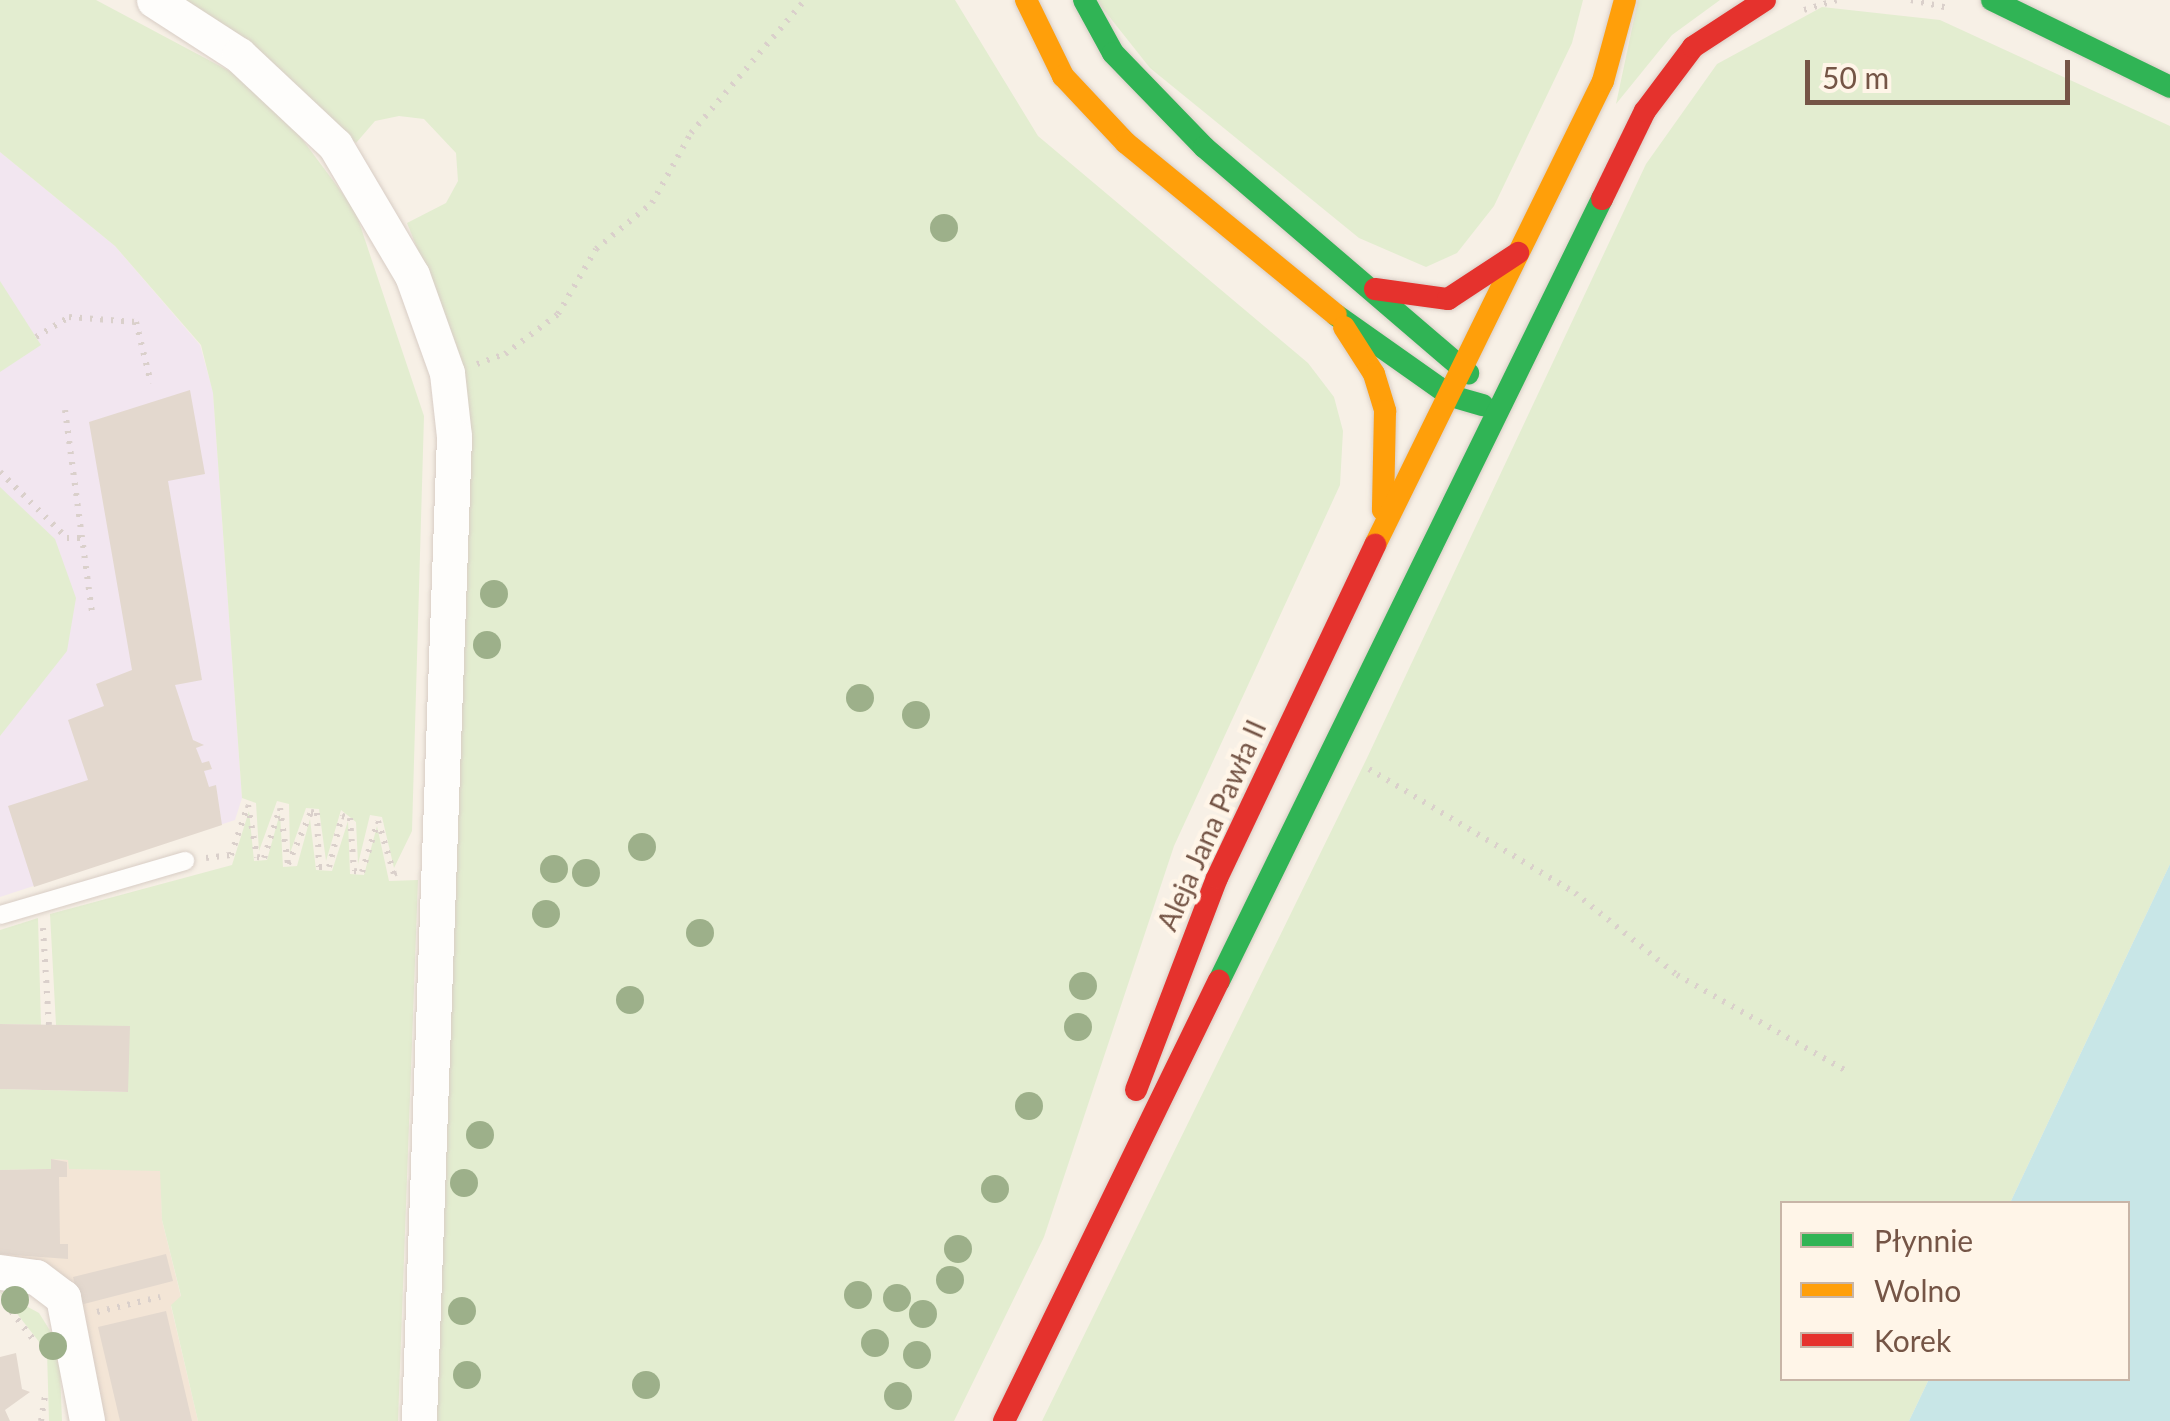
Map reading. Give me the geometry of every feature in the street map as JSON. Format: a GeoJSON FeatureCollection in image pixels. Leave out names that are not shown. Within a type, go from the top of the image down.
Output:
{"type":"FeatureCollection","features":[{"type":"Feature","properties":{"kind":"main road"},"geometry":{"type":"LineString","coordinates":[[1026,0],[1063,76],[1126,143],[1337,316],[1450,396],[1494,408]]}},
{"type":"Feature","properties":{"kind":"main road"},"geometry":{"type":"LineString","coordinates":[[1084,0],[1133,77],[1464,368],[1494,408]]}},
{"type":"Feature","properties":{"kind":"main road","name":"Aleja Jana Pawła II"},"geometry":{"type":"LineString","coordinates":[[1051,1322],[1217,878],[1602,80],[1625,0]]}},
{"type":"Feature","properties":{"kind":"main road","name":"Aleja Jana Pawła II"},"geometry":{"type":"LineString","coordinates":[[1004,1421],[1336,744],[1494,408],[1655,92],[1706,35],[1765,0]]}},
{"type":"Feature","properties":{"kind":"main road"},"geometry":{"type":"LineString","coordinates":[[1992,0],[2170,87]]}},
{"type":"Feature","properties":{"kind":"main road"},"geometry":{"type":"LineString","coordinates":[[1375,289],[1448,299],[1520,251]]}},
{"type":"Feature","properties":{"kind":"main road"},"geometry":{"type":"LineString","coordinates":[[1337,316],[1374,374],[1385,411],[1390,452],[1380,537]]}},
{"type":"Feature","properties":{"kind":"street"},"geometry":{"type":"LineString","coordinates":[[154,0],[239,54],[336,145],[412,275],[447,373],[454,436],[419,1421]]}},
{"type":"Feature","properties":{"kind":"street"},"geometry":{"type":"LineString","coordinates":[[0,1272],[48,1282],[72,1318],[87,1421]]}},
{"type":"Feature","properties":{"kind":"lane"},"geometry":{"type":"LineString","coordinates":[[0,915],[184,860]]}},
{"type":"Feature","properties":{"kind":"path"},"geometry":{"type":"LineString","coordinates":[[447,373],[541,332],[596,249],[652,202],[691,133],[805,0]]}},
{"type":"Feature","properties":{"kind":"path"},"geometry":{"type":"LineString","coordinates":[[36,336],[69,317],[136,322],[151,384]]}},
{"type":"Feature","properties":{"kind":"path"},"geometry":{"type":"LineString","coordinates":[[65,410],[92,612]]}},
{"type":"Feature","properties":{"kind":"path"},"geometry":{"type":"LineString","coordinates":[[0,472],[67,538],[82,538]]}},
{"type":"Feature","properties":{"kind":"path"},"geometry":{"type":"LineString","coordinates":[[1336,744],[1398,791],[1575,893],[1665,968],[1847,1070]]}},
{"type":"Feature","properties":{"kind":"path"},"geometry":{"type":"LineString","coordinates":[[232,855],[248,806],[257,858],[264,858],[280,808],[288,864],[310,812],[317,813],[319,867],[329,867],[342,816],[350,818],[354,872],[362,872],[374,822],[394,874],[407,858]]}},
{"type":"Feature","properties":{"kind":"path"},"geometry":{"type":"LineString","coordinates":[[42,902],[48,1025]]}},
{"type":"Feature","properties":{"kind":"path"},"geometry":{"type":"LineString","coordinates":[[72,1318],[160,1297]]}},
{"type":"Feature","properties":{"kind":"path"},"geometry":{"type":"LineString","coordinates":[[0,1308],[13,1312],[38,1354]]}},
{"type":"Feature","properties":{"kind":"path"},"geometry":{"type":"LineString","coordinates":[[41,1421],[46,1386]]}},
{"type":"Feature","properties":{"kind":"shaded area"},"geometry":{"type":"Polygon","coordinates":[[[0,152],[115,246],[200,345],[213,392],[242,798],[235,820],[0,897],[0,152]]]}},
{"type":"Feature","properties":{"kind":"shaded area"},"geometry":{"type":"Polygon","coordinates":[[[51,1159],[69,1160],[70,1169],[161,1170],[162,1220],[181,1297],[171,1306],[198,1421],[96,1421],[79,1317],[0,1265],[0,1170],[50,1169],[51,1159]]]}},
{"type":"Feature","properties":{"kind":"green space"},"geometry":{"type":"Polygon","coordinates":[[[0,0],[96,0],[233,73],[296,131],[355,210],[424,416],[412,831],[394,868],[382,817],[370,815],[358,864],[356,822],[341,810],[326,861],[319,809],[306,808],[290,853],[289,804],[277,801],[259,851],[256,803],[242,798],[213,393],[201,345],[115,246],[0,152],[0,0]]]}},
{"type":"Feature","properties":{"kind":"green space"},"geometry":{"type":"Polygon","coordinates":[[[176,0],[955,0],[1038,136],[1308,363],[1334,397],[1343,431],[1340,485],[1174,846],[1044,1237],[954,1421],[431,1421],[470,438],[436,295],[407,223],[446,203],[458,181],[456,153],[424,119],[399,116],[375,121],[356,143],[239,34],[176,0]]]}},
{"type":"Feature","properties":{"kind":"green space"},"geometry":{"type":"Polygon","coordinates":[[[1096,0],[1583,0],[1572,43],[1494,206],[1457,253],[1426,267],[1359,238],[1150,68],[1096,0]]]}},
{"type":"Feature","properties":{"kind":"green space"},"geometry":{"type":"Polygon","coordinates":[[[1638,0],[1720,0],[1672,35],[1616,104],[1638,0]]]}},
{"type":"Feature","properties":{"kind":"green space"},"geometry":{"type":"Polygon","coordinates":[[[1822,7],[1940,20],[2170,126],[2170,864],[2011,1201],[1780,1201],[1780,1381],[1928,1381],[1909,1421],[1042,1421],[1367,758],[1646,164],[1717,64],[1822,7]]]}},
{"type":"Feature","properties":{"kind":"green space"},"geometry":{"type":"Polygon","coordinates":[[[0,281],[41,345],[0,372],[0,281]]]}},
{"type":"Feature","properties":{"kind":"green space"},"geometry":{"type":"Polygon","coordinates":[[[0,487],[55,539],[76,598],[67,651],[0,736],[0,487]]]}},
{"type":"Feature","properties":{"kind":"green space"},"geometry":{"type":"Polygon","coordinates":[[[249,811],[254,861],[267,860],[280,813],[283,867],[297,866],[310,819],[316,870],[332,871],[348,821],[350,874],[364,875],[377,826],[389,881],[418,880],[398,1421],[198,1421],[171,1305],[181,1296],[162,1220],[160,1171],[69,1169],[68,1160],[51,1159],[51,1169],[0,1170],[0,1089],[127,1092],[56,1025],[50,914],[232,865],[249,811]]]}},
{"type":"Feature","properties":{"kind":"green space"},"geometry":{"type":"Polygon","coordinates":[[[38,918],[41,1025],[0,1024],[0,930],[38,918]]]}},
{"type":"Feature","properties":{"kind":"green space"},"geometry":{"type":"Polygon","coordinates":[[[0,1292],[39,1313],[59,1345],[62,1421],[49,1421],[47,1352],[0,1292]]]}},
{"type":"Feature","properties":{"kind":"water"},"geometry":{"type":"Polygon","coordinates":[[[2170,864],[2170,1421],[1909,1421],[1928,1381],[2130,1381],[2130,1201],[2011,1201],[2170,864]]]}},
{"type":"Feature","properties":{"kind":"building"},"geometry":{"type":"Polygon","coordinates":[[[190,390],[205,474],[168,481],[202,680],[175,685],[193,740],[204,745],[196,748],[202,763],[209,761],[212,769],[204,771],[209,787],[216,785],[222,825],[34,887],[8,806],[88,780],[68,720],[104,706],[96,684],[132,670],[89,422],[190,390]]]}},
{"type":"Feature","properties":{"kind":"building"},"geometry":{"type":"Polygon","coordinates":[[[0,1024],[130,1026],[128,1092],[0,1089],[0,1024]]]}},
{"type":"Feature","properties":{"kind":"building"},"geometry":{"type":"Polygon","coordinates":[[[51,1159],[67,1162],[67,1177],[59,1177],[60,1244],[68,1244],[68,1259],[0,1254],[0,1170],[51,1169],[51,1159]]]}},
{"type":"Feature","properties":{"kind":"building"},"geometry":{"type":"Polygon","coordinates":[[[166,1254],[173,1281],[80,1305],[73,1277],[166,1254]]]}},
{"type":"Feature","properties":{"kind":"building"},"geometry":{"type":"Polygon","coordinates":[[[166,1311],[192,1421],[120,1421],[98,1327],[166,1311]]]}},
{"type":"Feature","properties":{"kind":"building"},"geometry":{"type":"Polygon","coordinates":[[[16,1353],[22,1389],[30,1392],[5,1410],[10,1421],[0,1421],[0,1357],[16,1353]]]}},
{"type":"Feature","properties":{"kind":"traffic: fast"},"geometry":{"type":"LineString","coordinates":[[1084,0],[1113,53],[1204,147],[1468,373]]}},
{"type":"Feature","properties":{"kind":"traffic: fast"},"geometry":{"type":"LineString","coordinates":[[1992,0],[2170,87]]}},
{"type":"Feature","properties":{"kind":"traffic: fast"},"geometry":{"type":"LineString","coordinates":[[1219,981],[1602,199]]}},
{"type":"Feature","properties":{"kind":"traffic: fast"},"geometry":{"type":"LineString","coordinates":[[1336,315],[1451,396],[1483,405]]}},
{"type":"Feature","properties":{"kind":"traffic: slow"},"geometry":{"type":"LineString","coordinates":[[1026,0],[1063,76],[1126,143],[1336,315]]}},
{"type":"Feature","properties":{"kind":"traffic: slow"},"geometry":{"type":"LineString","coordinates":[[1375,545],[1603,81],[1625,0]]}},
{"type":"Feature","properties":{"kind":"traffic: slow"},"geometry":{"type":"LineString","coordinates":[[1344,327],[1374,374],[1385,411],[1383,510]]}},
{"type":"Feature","properties":{"kind":"traffic: jam"},"geometry":{"type":"LineString","coordinates":[[1602,199],[1645,111],[1693,47],[1765,0]]}},
{"type":"Feature","properties":{"kind":"traffic: jam"},"geometry":{"type":"LineString","coordinates":[[1375,289],[1448,299],[1518,253]]}},
{"type":"Feature","properties":{"kind":"traffic: jam"},"geometry":{"type":"LineString","coordinates":[[1136,1090],[1217,878],[1375,545]]}},
{"type":"Feature","properties":{"kind":"traffic: jam"},"geometry":{"type":"LineString","coordinates":[[1004,1421],[1219,981]]}}]}
